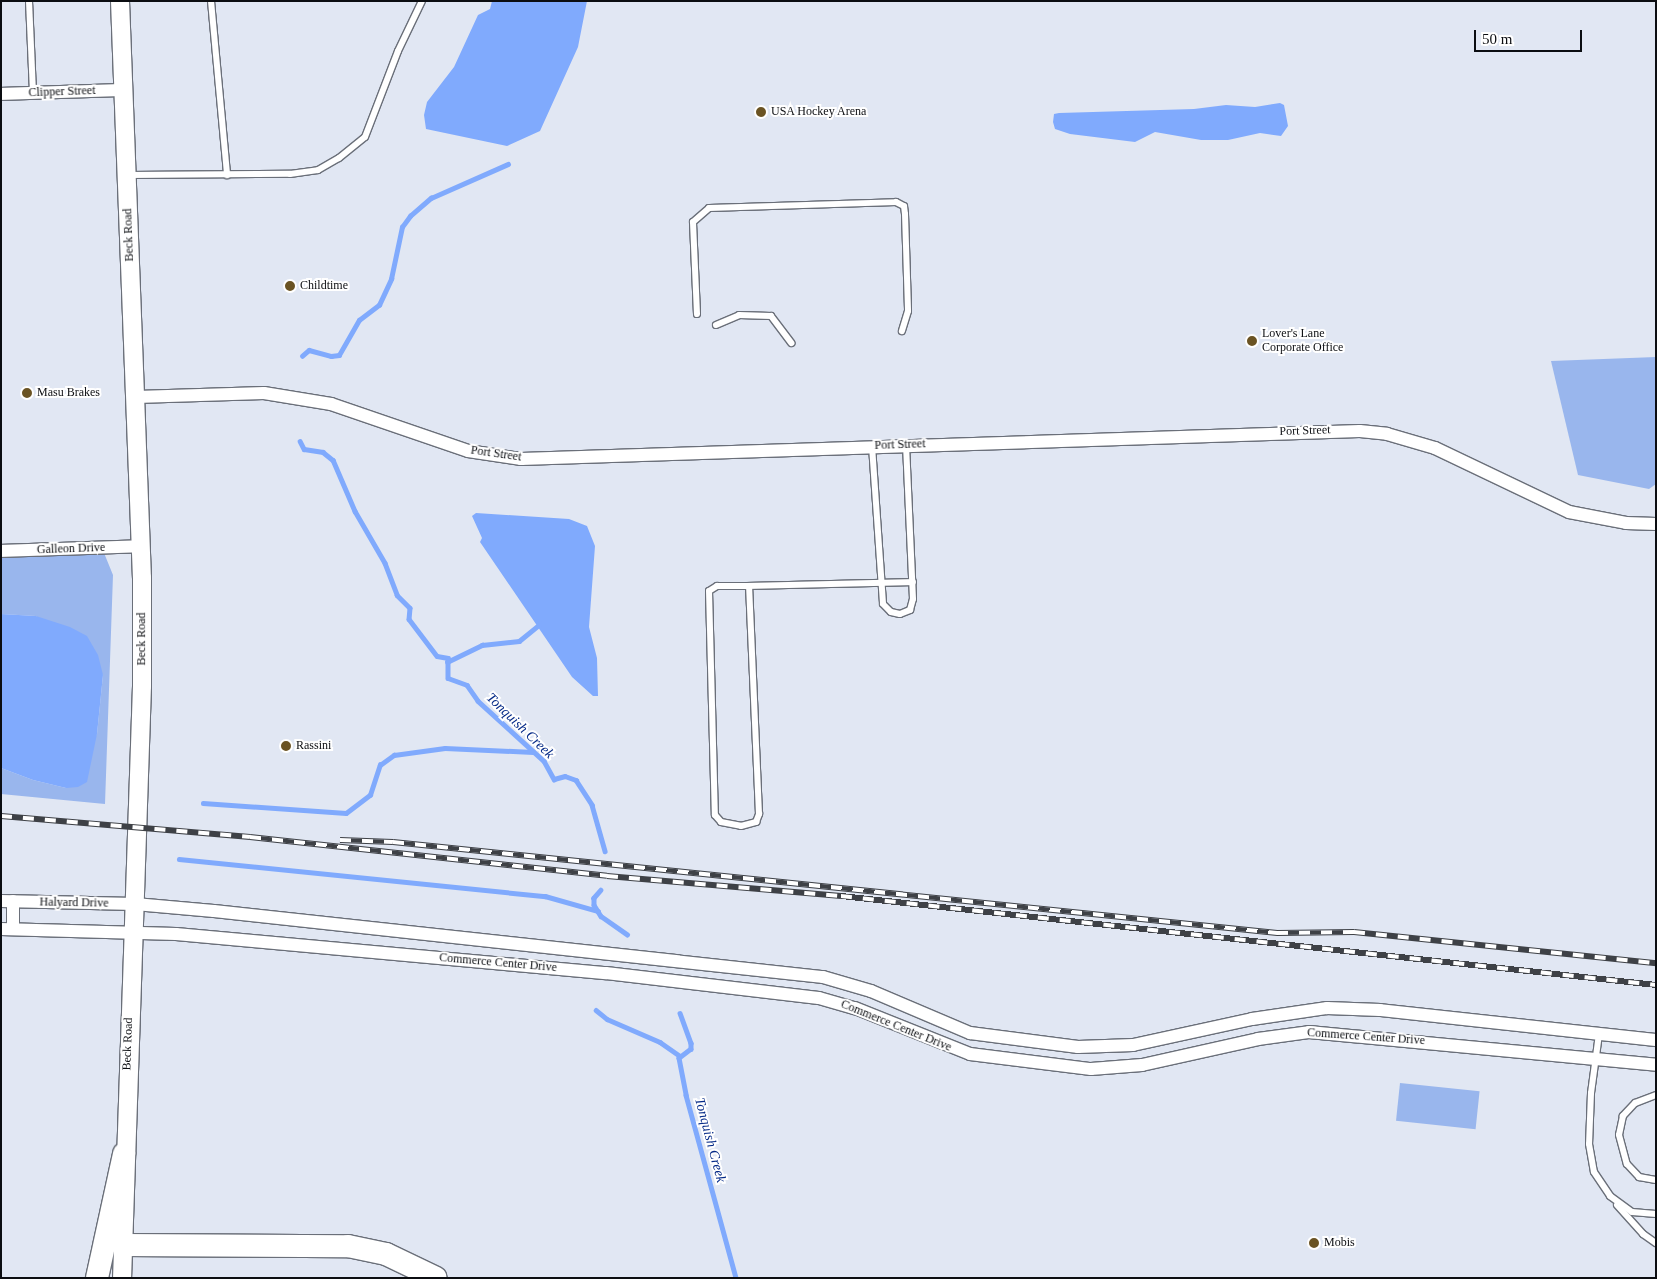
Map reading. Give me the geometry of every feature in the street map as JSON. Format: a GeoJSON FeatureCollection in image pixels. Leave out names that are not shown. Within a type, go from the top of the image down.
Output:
{"type":"FeatureCollection","features":[{"type":"Feature","properties":{"kind":"highway"},"geometry":{"type":"LineString","coordinates":[[97,1278],[124,1154]]}},
{"type":"Feature","properties":{"kind":"highway"},"geometry":{"type":"LineString","coordinates":[[123,1245],[348,1246],[386,1254],[436,1278]]}},
{"type":"Feature","properties":{"kind":"main road","name":"Beck Road"},"geometry":{"type":"LineString","coordinates":[[120,1],[141,546],[142,686],[124,1154],[122,1278]]}},
{"type":"Feature","properties":{"kind":"street","name":"Clipper Street"},"geometry":{"type":"LineString","coordinates":[[1,94],[123,90]]}},
{"type":"Feature","properties":{"kind":"street","name":"Port Street"},"geometry":{"type":"LineString","coordinates":[[136,397],[264,393],[331,404],[468,451],[521,458],[1360,431],[1387,434],[1435,448],[1569,512],[1626,523],[1656,524]]}},
{"type":"Feature","properties":{"kind":"street","name":"Galleon Drive"},"geometry":{"type":"LineString","coordinates":[[1,551],[141,546]]}},
{"type":"Feature","properties":{"kind":"street","name":"Halyard Drive"},"geometry":{"type":"LineString","coordinates":[[134,933],[7,929],[7,901],[135,904]]}},
{"type":"Feature","properties":{"kind":"street","name":"Commerce Center Drive"},"geometry":{"type":"LineString","coordinates":[[135,904],[302,920],[398,933],[609,952],[823,978],[871,991],[970,1033],[1078,1047],[1133,1045],[1252,1019],[1327,1008],[1380,1010],[1656,1040]]}},
{"type":"Feature","properties":{"kind":"street","name":"Commerce Center Drive"},"geometry":{"type":"LineString","coordinates":[[134,933],[606,973],[819,998],[855,1008],[970,1054],[1091,1069],[1142,1065],[1258,1039],[1309,1032],[1656,1065]]}},
{"type":"Feature","properties":{"kind":"street"},"geometry":{"type":"LineString","coordinates":[[606,973],[609,952]]}},
{"type":"Feature","properties":{"kind":"lane"},"geometry":{"type":"LineString","coordinates":[[29,1],[33,93]]}},
{"type":"Feature","properties":{"kind":"lane"},"geometry":{"type":"LineString","coordinates":[[211,1],[228,175]]}},
{"type":"Feature","properties":{"kind":"lane"},"geometry":{"type":"LineString","coordinates":[[127,175],[228,175],[303,173],[318,170],[355,148],[365,137],[398,51],[422,1]]}},
{"type":"Feature","properties":{"kind":"lane"},"geometry":{"type":"LineString","coordinates":[[697,314],[693,222],[710,208],[896,202],[904,206],[905,214],[908,310],[902,331]]}},
{"type":"Feature","properties":{"kind":"lane"},"geometry":{"type":"LineString","coordinates":[[716,325],[739,315],[771,316],[791,343]]}},
{"type":"Feature","properties":{"kind":"lane"},"geometry":{"type":"LineString","coordinates":[[872,446],[882,604],[891,612],[900,614],[910,610],[913,582],[906,445]]}},
{"type":"Feature","properties":{"kind":"lane"},"geometry":{"type":"LineString","coordinates":[[749,586],[759,814],[756,822],[741,826],[721,822],[715,815],[709,591],[718,586],[913,582]]}},
{"type":"Feature","properties":{"kind":"lane"},"geometry":{"type":"LineString","coordinates":[[1599,1034],[1589,1144],[1594,1172],[1610,1196],[1643,1234],[1656,1243]]}},
{"type":"Feature","properties":{"kind":"lane"},"geometry":{"type":"LineString","coordinates":[[1656,1095],[1635,1103],[1623,1116],[1620,1135],[1627,1164],[1639,1177],[1656,1180]]}},
{"type":"Feature","properties":{"kind":"lane"},"geometry":{"type":"LineString","coordinates":[[1610,1196],[1632,1212],[1656,1214]]}},
{"type":"Feature","properties":{"kind":"shaded area"},"geometry":{"type":"Polygon","coordinates":[[[492,1],[587,1],[578,47],[540,131],[507,146],[426,129],[424,115],[427,102],[454,67],[478,15],[490,9],[492,1]]]}},
{"type":"Feature","properties":{"kind":"shaded area"},"geometry":{"type":"Polygon","coordinates":[[[1280,103],[1284,105],[1288,126],[1281,136],[1260,133],[1228,140],[1201,140],[1155,132],[1135,142],[1070,134],[1055,129],[1053,122],[1054,114],[1059,113],[1194,109],[1226,105],[1255,107],[1280,103]]]}},
{"type":"Feature","properties":{"kind":"shaded area"},"geometry":{"type":"Polygon","coordinates":[[[1656,357],[1656,484],[1649,489],[1578,475],[1551,361],[1656,357]]]}},
{"type":"Feature","properties":{"kind":"shaded area"},"geometry":{"type":"Polygon","coordinates":[[[476,513],[569,519],[587,526],[595,546],[589,627],[597,658],[598,696],[593,696],[572,677],[480,542],[482,538],[472,516],[476,513]]]}},
{"type":"Feature","properties":{"kind":"shaded area"},"geometry":{"type":"Polygon","coordinates":[[[102,548],[113,575],[105,804],[1,794],[1,768],[33,780],[66,788],[97,734],[103,675],[36,616],[1,614],[1,551],[102,548]]]}},
{"type":"Feature","properties":{"kind":"shaded area"},"geometry":{"type":"Polygon","coordinates":[[[1,614],[36,616],[70,627],[87,636],[98,655],[103,675],[97,734],[87,782],[78,787],[66,788],[33,780],[1,768],[1,614]]]}},
{"type":"Feature","properties":{"kind":"shaded area"},"geometry":{"type":"Polygon","coordinates":[[[1400,1083],[1480,1091],[1476,1129],[1396,1121],[1400,1083]]]}},
{"type":"Feature","properties":{"kind":"waterway"},"geometry":{"type":"LineString","coordinates":[[302,356],[309,350],[331,356],[339,355],[359,320],[379,305],[391,279],[402,227],[410,216],[431,198],[508,164]]}},
{"type":"Feature","properties":{"kind":"waterway","name":"Tonquish Creek"},"geometry":{"type":"LineString","coordinates":[[300,441],[304,449],[323,452],[333,460],[355,511],[385,563],[397,595],[410,608],[409,619],[437,656],[448,658],[448,678],[467,685],[478,701],[544,761],[554,779],[565,776],[576,780],[592,805],[605,851]]}},
{"type":"Feature","properties":{"kind":"waterway"},"geometry":{"type":"LineString","coordinates":[[447,662],[482,645],[519,641],[540,624]]}},
{"type":"Feature","properties":{"kind":"waterway"},"geometry":{"type":"LineString","coordinates":[[203,803],[346,813],[370,795],[380,765],[394,755],[445,748],[533,752]]}},
{"type":"Feature","properties":{"kind":"waterway"},"geometry":{"type":"LineString","coordinates":[[179,859],[545,896],[598,911]]}},
{"type":"Feature","properties":{"kind":"waterway","name":"Tonquish Creek"},"geometry":{"type":"LineString","coordinates":[[601,890],[594,898],[594,905],[601,916],[627,934]]}},
{"type":"Feature","properties":{"kind":"waterway"},"geometry":{"type":"LineString","coordinates":[[596,1010],[607,1019],[660,1042],[680,1056]]}},
{"type":"Feature","properties":{"kind":"waterway","name":"Tonquish Creek"},"geometry":{"type":"LineString","coordinates":[[680,1013],[691,1043],[691,1049],[679,1058],[686,1095],[736,1278]]}},
{"type":"Feature","properties":{"kind":"railway"},"geometry":{"type":"LineString","coordinates":[[1,816],[250,837],[607,876],[841,896],[1656,985]]}},
{"type":"Feature","properties":{"kind":"railway"},"geometry":{"type":"LineString","coordinates":[[340,840],[393,842],[1277,933],[1354,932],[1656,963]]}},
{"type":"Feature","properties":{"kind":"place","name":"USA Hockey Arena"},"geometry":{"type":"Point","coordinates":[761,112]}},
{"type":"Feature","properties":{"kind":"place","name":"Childtime"},"geometry":{"type":"Point","coordinates":[290,286]}},
{"type":"Feature","properties":{"kind":"place","name":"Lover's Lane Corporate Office"},"geometry":{"type":"Point","coordinates":[1252,341]}},
{"type":"Feature","properties":{"kind":"place","name":"Masu Brakes"},"geometry":{"type":"Point","coordinates":[27,393]}},
{"type":"Feature","properties":{"kind":"place","name":"Rassini"},"geometry":{"type":"Point","coordinates":[286,746]}},
{"type":"Feature","properties":{"kind":"place","name":"Mobis"},"geometry":{"type":"Point","coordinates":[1314,1243]}}]}
